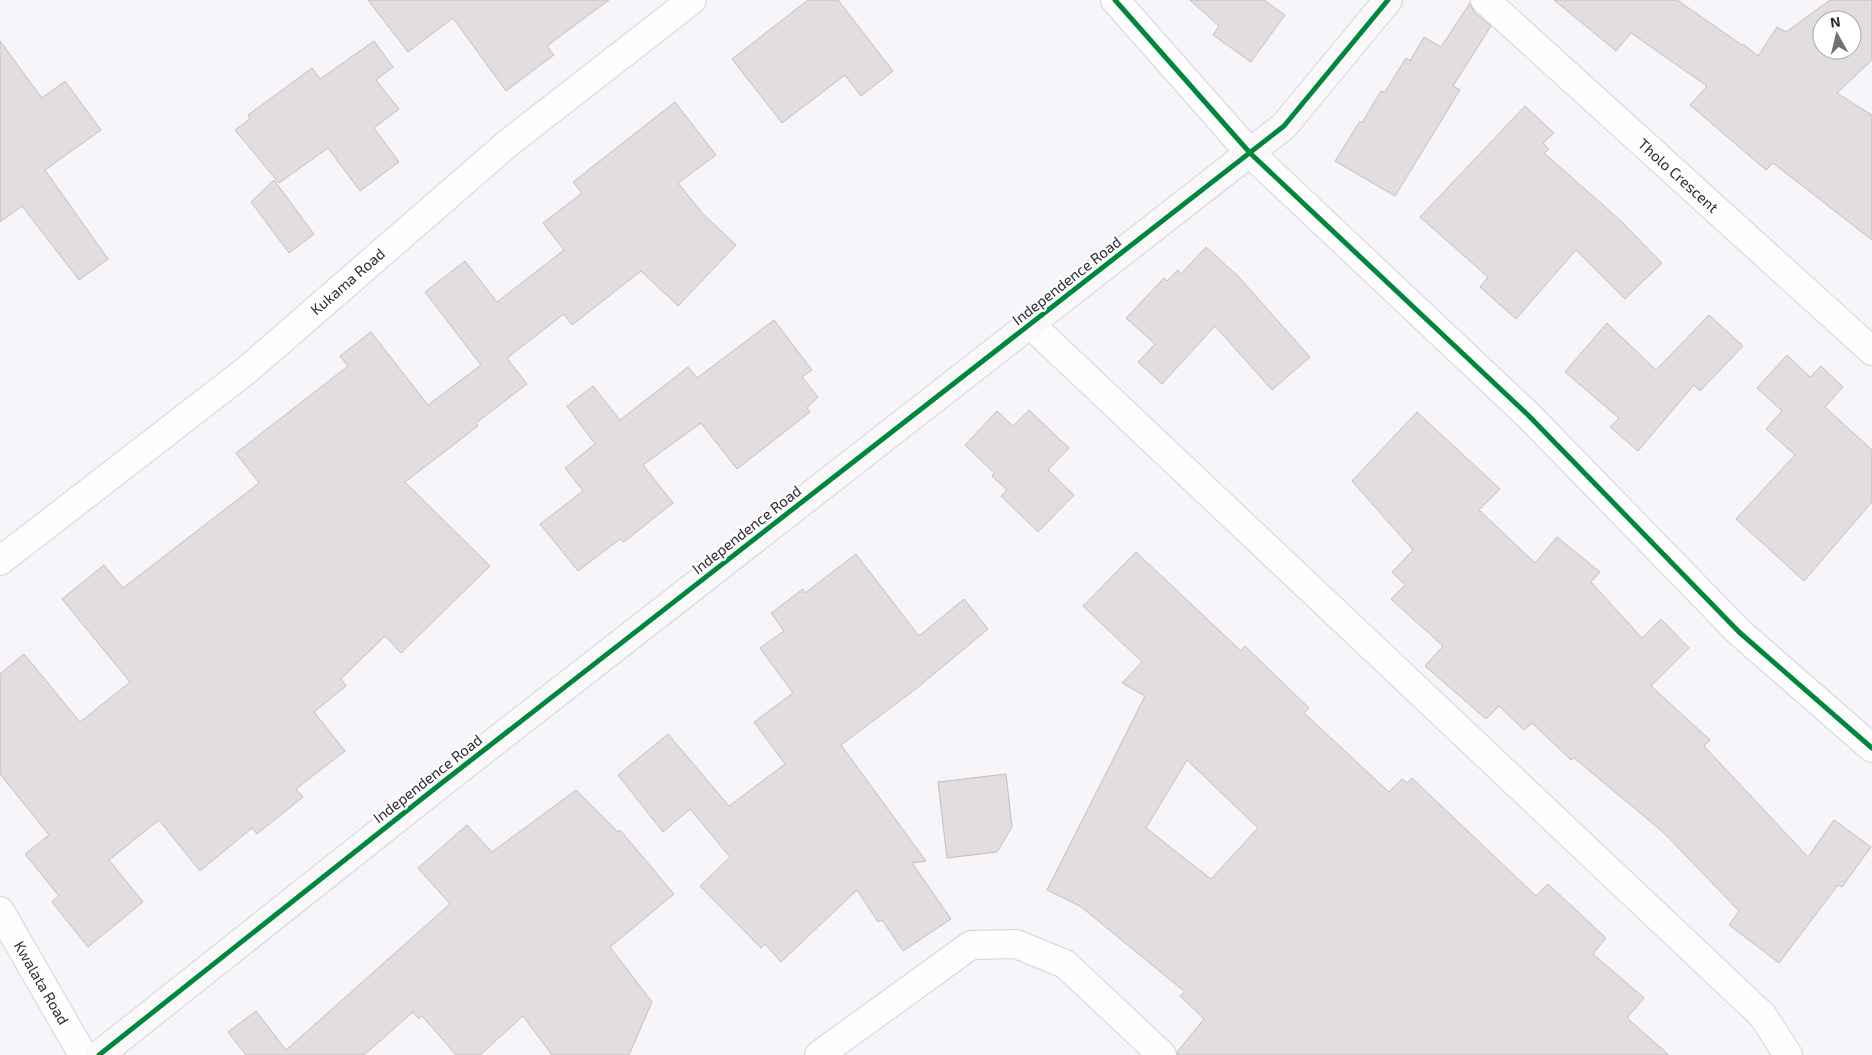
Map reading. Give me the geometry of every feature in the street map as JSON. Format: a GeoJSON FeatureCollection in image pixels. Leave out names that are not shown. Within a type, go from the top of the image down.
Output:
{"type":"FeatureCollection","features":[{"type":"Feature","properties":{"kind":"street","name":"Kukama Road"},"geometry":{"type":"LineString","coordinates":[[0,560],[248,369],[507,144],[692,0]]}},
{"type":"Feature","properties":{"kind":"street"},"geometry":{"type":"LineString","coordinates":[[1115,0],[1250,153],[1528,416],[1739,632],[1872,748]]}},
{"type":"Feature","properties":{"kind":"street","name":"Independence Road"},"geometry":{"type":"LineString","coordinates":[[99,1055],[435,788],[1284,126],[1388,0]]}},
{"type":"Feature","properties":{"kind":"street","name":"Tholo Crescent"},"geometry":{"type":"LineString","coordinates":[[1484,0],[1872,351]]}},
{"type":"Feature","properties":{"kind":"street"},"geometry":{"type":"LineString","coordinates":[[1031,325],[1763,1016],[1788,1055]]}},
{"type":"Feature","properties":{"kind":"street","name":"Kwalata Road"},"geometry":{"type":"LineString","coordinates":[[0,911],[83,1055]]}},
{"type":"Feature","properties":{"kind":"street"},"geometry":{"type":"LineString","coordinates":[[819,1055],[971,945],[1016,944],[1065,964],[1162,1055]]}},
{"type":"Feature","properties":{"kind":"building"},"geometry":{"type":"Polygon","coordinates":[[[368,0],[609,0],[547,46],[554,55],[506,91],[453,18],[408,52],[368,0]]]}},
{"type":"Feature","properties":{"kind":"building"},"geometry":{"type":"Polygon","coordinates":[[[808,0],[838,0],[893,71],[861,96],[845,75],[782,123],[732,59],[808,0]]]}},
{"type":"Feature","properties":{"kind":"building"},"geometry":{"type":"Polygon","coordinates":[[[1190,0],[1264,0],[1285,15],[1251,62],[1213,35],[1219,26],[1190,0]]]}},
{"type":"Feature","properties":{"kind":"building"},"geometry":{"type":"Polygon","coordinates":[[[1554,0],[1677,0],[1758,56],[1777,27],[1786,32],[1812,13],[1812,60],[1862,60],[1862,10],[1816,10],[1830,0],[1872,0],[1872,60],[1837,93],[1872,115],[1872,240],[1773,163],[1766,170],[1690,105],[1707,86],[1631,33],[1616,51],[1554,0]]]}},
{"type":"Feature","properties":{"kind":"building"},"geometry":{"type":"Polygon","coordinates":[[[1470,3],[1474,12],[1491,26],[1453,86],[1460,90],[1395,196],[1335,161],[1360,121],[1362,123],[1381,91],[1385,92],[1406,58],[1410,61],[1424,37],[1441,47],[1470,3]]]}},
{"type":"Feature","properties":{"kind":"building"},"geometry":{"type":"Polygon","coordinates":[[[0,41],[42,98],[65,81],[101,130],[45,170],[108,259],[79,280],[22,206],[0,222],[0,41]]]}},
{"type":"Feature","properties":{"kind":"building"},"geometry":{"type":"Polygon","coordinates":[[[374,41],[393,67],[376,80],[399,109],[374,128],[399,162],[360,191],[328,148],[279,183],[235,130],[250,119],[248,115],[312,68],[320,79],[374,41]]]}},
{"type":"Feature","properties":{"kind":"building"},"geometry":{"type":"Polygon","coordinates":[[[675,102],[716,155],[678,183],[703,214],[736,245],[678,306],[641,271],[572,325],[564,314],[507,358],[527,384],[476,423],[478,426],[405,482],[490,566],[401,653],[385,636],[341,679],[346,686],[314,712],[345,751],[296,789],[303,797],[257,834],[252,828],[200,871],[159,820],[109,860],[143,902],[88,947],[52,902],[59,896],[25,854],[49,835],[0,774],[0,674],[24,654],[80,722],[130,682],[62,599],[104,565],[123,588],[259,483],[236,453],[348,366],[340,356],[371,332],[428,405],[481,365],[425,292],[465,261],[497,302],[564,250],[543,223],[582,193],[573,182],[675,102]]]}},
{"type":"Feature","properties":{"kind":"building"},"geometry":{"type":"Polygon","coordinates":[[[1525,106],[1554,133],[1543,143],[1549,149],[1544,153],[1621,221],[1662,263],[1625,299],[1576,250],[1516,319],[1480,287],[1488,277],[1420,217],[1525,106]]]}},
{"type":"Feature","properties":{"kind":"building"},"geometry":{"type":"Polygon","coordinates":[[[274,180],[314,234],[289,253],[251,202],[274,180]]]}},
{"type":"Feature","properties":{"kind":"building"},"geometry":{"type":"Polygon","coordinates":[[[1206,247],[1238,276],[1310,357],[1272,390],[1215,326],[1162,384],[1138,362],[1155,344],[1126,318],[1164,278],[1167,281],[1178,270],[1181,274],[1206,247]]]}},
{"type":"Feature","properties":{"kind":"building"},"geometry":{"type":"Polygon","coordinates":[[[1709,315],[1743,346],[1700,391],[1694,385],[1638,451],[1610,427],[1619,418],[1565,372],[1607,323],[1656,370],[1709,315]]]}},
{"type":"Feature","properties":{"kind":"building"},"geometry":{"type":"Polygon","coordinates":[[[774,320],[812,370],[802,377],[818,397],[807,408],[810,412],[737,469],[701,423],[643,465],[673,503],[625,541],[623,542],[620,539],[578,571],[540,524],[583,491],[565,468],[595,444],[567,406],[593,386],[620,420],[688,367],[697,378],[774,320]]]}},
{"type":"Feature","properties":{"kind":"building"},"geometry":{"type":"Polygon","coordinates":[[[1787,355],[1810,377],[1821,366],[1843,387],[1825,407],[1872,450],[1872,502],[1804,581],[1736,519],[1795,455],[1766,429],[1782,411],[1757,388],[1787,355]]]}},
{"type":"Feature","properties":{"kind":"building"},"geometry":{"type":"Polygon","coordinates":[[[1029,410],[1069,448],[1048,470],[1074,495],[1038,532],[1001,496],[1007,490],[992,476],[994,473],[965,445],[997,411],[1013,426],[1029,410]]]}},
{"type":"Feature","properties":{"kind":"building"},"geometry":{"type":"Polygon","coordinates":[[[1417,412],[1500,489],[1479,510],[1535,563],[1557,537],[1600,572],[1591,582],[1642,638],[1661,619],[1689,648],[1651,686],[1710,740],[1704,746],[1808,857],[1834,820],[1871,847],[1842,887],[1838,885],[1779,963],[1729,925],[1739,911],[1663,832],[1574,758],[1571,760],[1532,723],[1524,730],[1499,706],[1486,719],[1425,666],[1443,646],[1391,599],[1405,585],[1392,572],[1413,550],[1352,481],[1417,412]]]}},
{"type":"Feature","properties":{"kind":"building"},"geometry":{"type":"Polygon","coordinates":[[[1136,552],[1241,651],[1245,646],[1309,708],[1304,713],[1389,792],[1402,779],[1407,783],[1412,778],[1536,896],[1548,884],[1606,938],[1593,954],[1644,998],[1627,1018],[1669,1055],[1177,1055],[1177,1052],[1204,1019],[1180,996],[1185,992],[1080,906],[1047,890],[1145,696],[1122,683],[1142,662],[1083,606],[1136,552]],[[1187,760],[1146,828],[1211,879],[1258,828],[1187,760]]]}},
{"type":"Feature","properties":{"kind":"building"},"geometry":{"type":"Polygon","coordinates":[[[856,554],[919,636],[964,599],[988,629],[917,688],[841,745],[926,861],[912,863],[951,919],[903,951],[882,920],[878,922],[857,890],[781,962],[765,944],[761,948],[700,886],[730,857],[690,809],[663,832],[618,775],[668,734],[729,806],[785,764],[754,722],[793,693],[760,648],[784,631],[771,613],[803,589],[805,593],[856,554]]]}},
{"type":"Feature","properties":{"kind":"building"},"geometry":{"type":"Polygon","coordinates":[[[1006,774],[1012,827],[997,852],[947,858],[938,782],[1006,774]]]}},
{"type":"Feature","properties":{"kind":"building"},"geometry":{"type":"Polygon","coordinates":[[[576,790],[618,832],[620,830],[674,894],[610,947],[652,1002],[629,1055],[552,1055],[523,1016],[480,1055],[456,1055],[422,1016],[419,1019],[413,1012],[364,1055],[246,1055],[228,1032],[256,1011],[286,1050],[450,904],[418,868],[467,825],[492,852],[576,790]]]}},
{"type":"Feature","properties":{"kind":"cycle path"},"geometry":{"type":"LineString","coordinates":[[1115,0],[1250,153],[1529,416],[1739,632],[1872,748]]}},
{"type":"Feature","properties":{"kind":"cycle path"},"geometry":{"type":"LineString","coordinates":[[99,1055],[443,782],[1284,126],[1388,0]]}}]}
